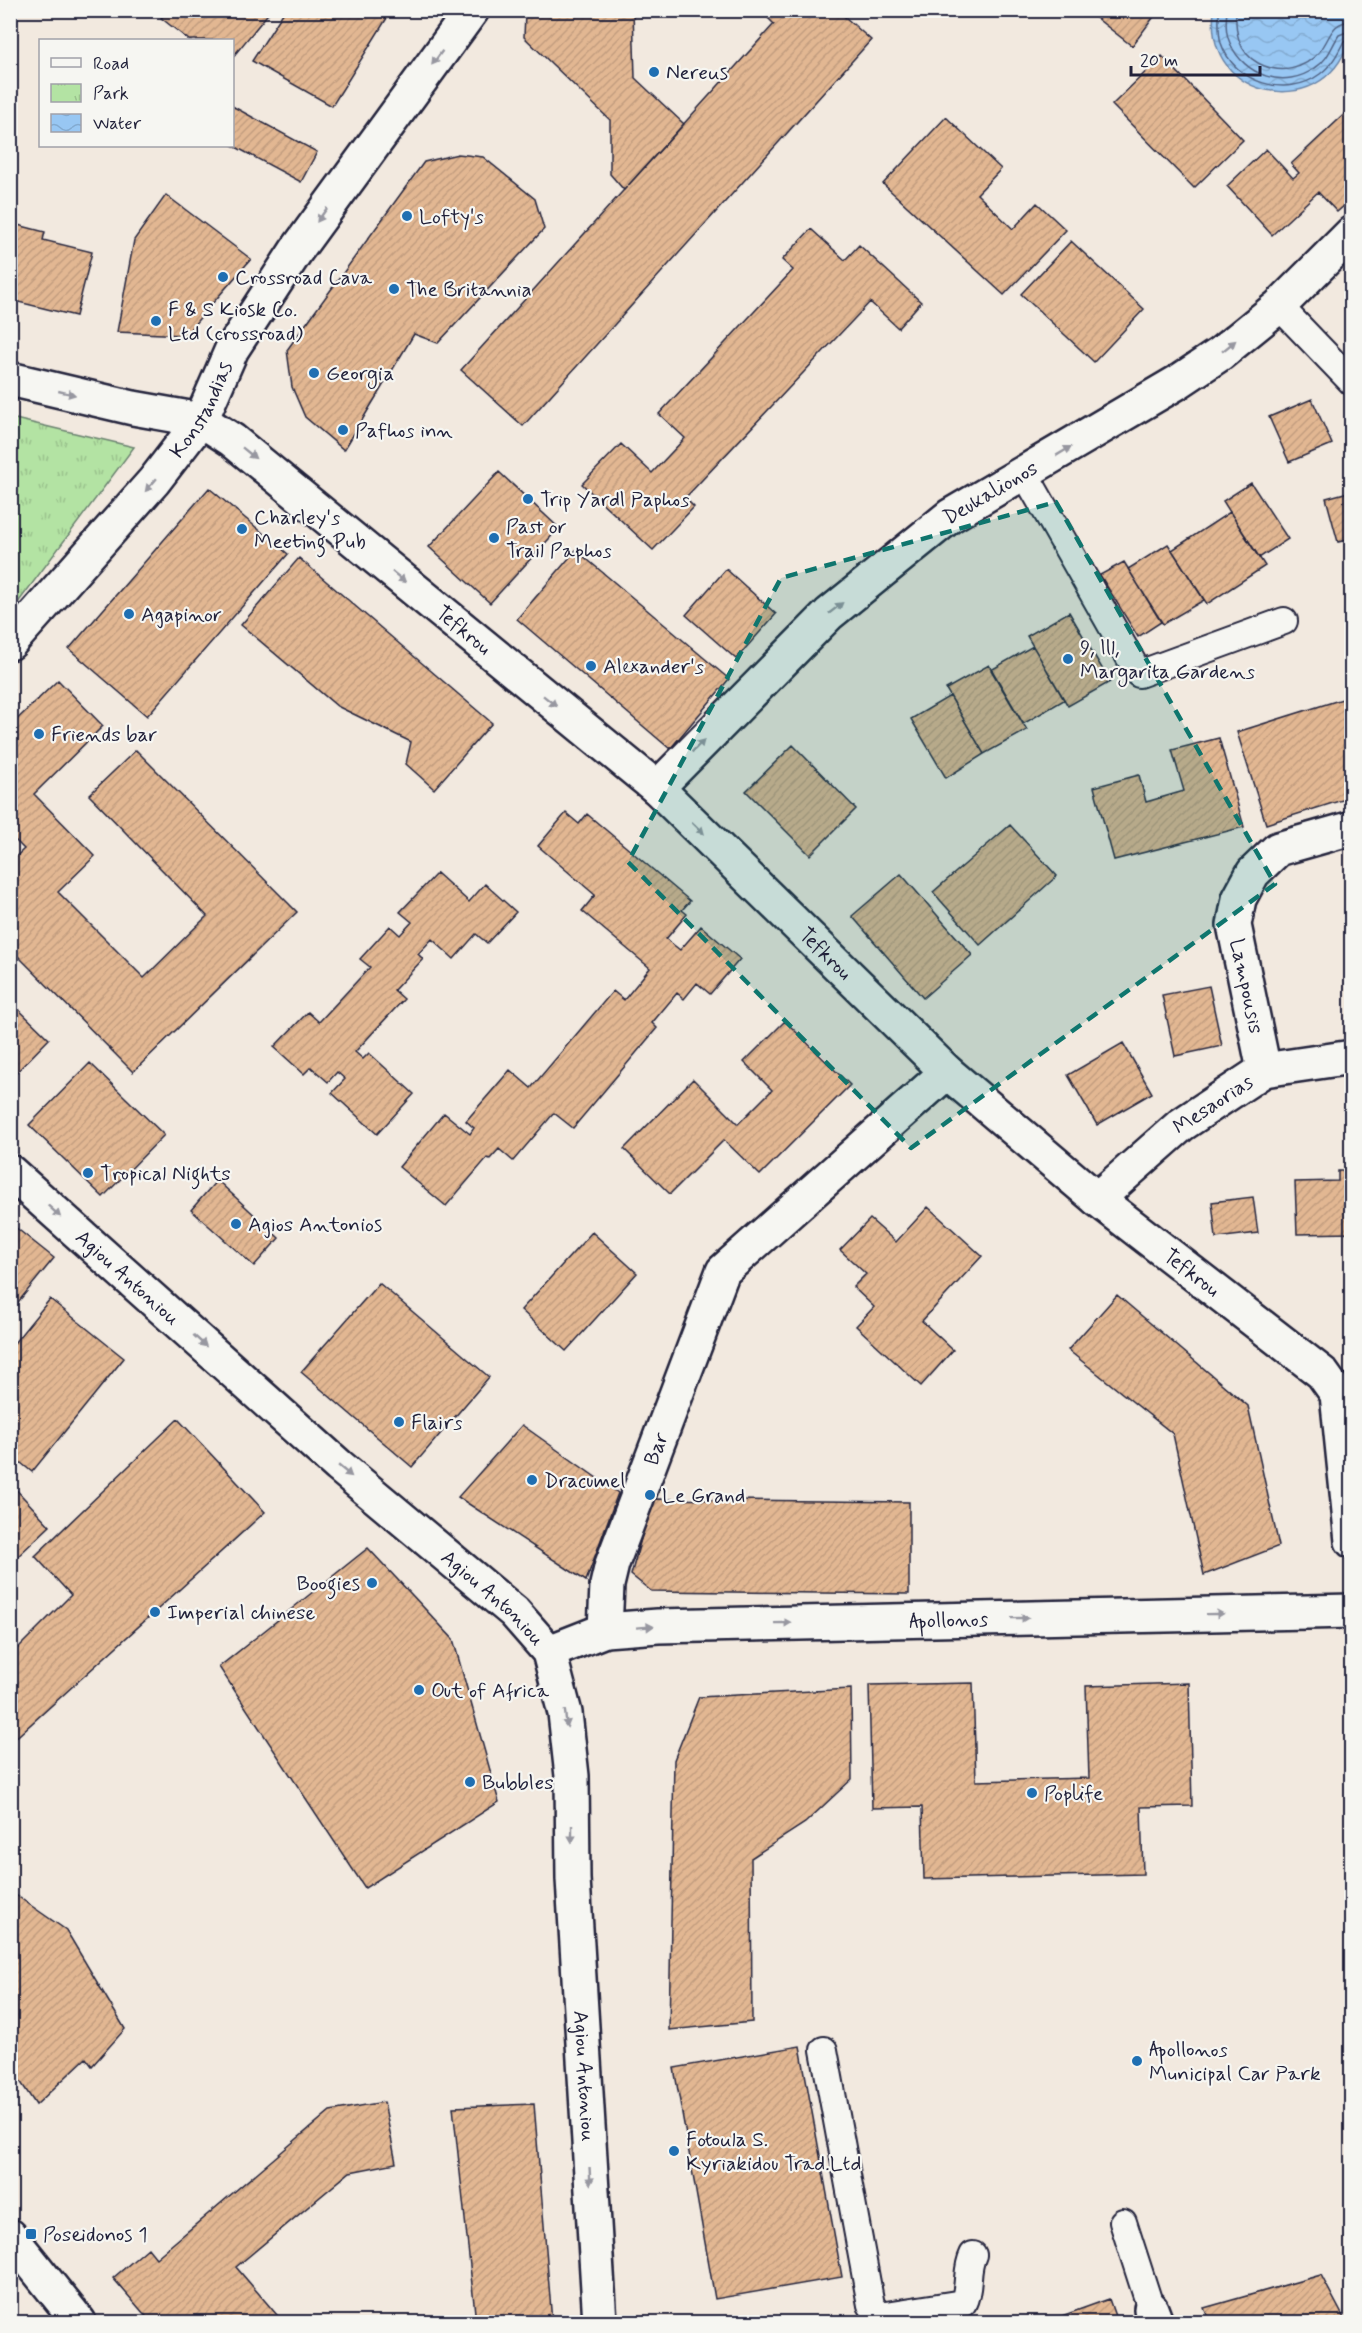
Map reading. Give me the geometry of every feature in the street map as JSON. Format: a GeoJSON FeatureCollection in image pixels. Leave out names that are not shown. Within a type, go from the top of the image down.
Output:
{"type":"FeatureCollection","features":[{"type":"Feature","properties":{"kind":"street","name":"Konstandias"},"geometry":{"type":"LineString","coordinates":[[10,643],[154,481],[201,420],[232,349],[296,251],[472,10]]}},
{"type":"Feature","properties":{"kind":"street","name":"Deukalionos"},"geometry":{"type":"LineString","coordinates":[[657,788],[829,614],[950,516],[1025,474],[1178,382],[1220,354],[1279,306],[1352,233]]}},
{"type":"Feature","properties":{"kind":"street"},"geometry":{"type":"LineString","coordinates":[[10,379],[133,408],[201,420]]}},
{"type":"Feature","properties":{"kind":"street","name":"Tefkrou"},"geometry":{"type":"LineString","coordinates":[[201,420],[232,440],[262,464],[657,788],[947,1072],[1097,1199],[1300,1354],[1344,1394],[1352,1541]]}},
{"type":"Feature","properties":{"kind":"street","name":"Lampousis"},"geometry":{"type":"LineString","coordinates":[[1264,1070],[1234,925],[1239,899],[1253,873],[1278,849],[1352,828]]}},
{"type":"Feature","properties":{"kind":"street","name":"Mesaorias"},"geometry":{"type":"LineString","coordinates":[[1097,1199],[1181,1125],[1264,1070],[1352,1057]]}},
{"type":"Feature","properties":{"kind":"street","name":"Bar"},"geometry":{"type":"LineString","coordinates":[[605,1630],[612,1564],[723,1271],[947,1072]]}},
{"type":"Feature","properties":{"kind":"street","name":"Agiou Antoniou"},"geometry":{"type":"LineString","coordinates":[[10,1172],[339,1466],[514,1612],[549,1652],[565,1713],[572,1776],[573,1879],[600,2322]]}},
{"type":"Feature","properties":{"kind":"street","name":"Apollonos"},"geometry":{"type":"LineString","coordinates":[[549,1652],[605,1630],[724,1624],[1352,1611]]}},
{"type":"Feature","properties":{"kind":"street"},"geometry":{"type":"LineString","coordinates":[[15,2251],[79,2322]]}},
{"type":"Feature","properties":{"kind":"lane"},"geometry":{"type":"LineString","coordinates":[[1279,306],[1352,382]]}},
{"type":"Feature","properties":{"kind":"lane"},"geometry":{"type":"LineString","coordinates":[[1025,474],[1139,674],[1284,621]]}},
{"type":"Feature","properties":{"kind":"lane"},"geometry":{"type":"LineString","coordinates":[[824,2050],[871,2305],[880,2316],[963,2303],[969,2292],[967,2267],[973,2254]]}},
{"type":"Feature","properties":{"kind":"lane"},"geometry":{"type":"LineString","coordinates":[[1123,2222],[1154,2316]]}},
{"type":"Feature","properties":{"kind":"highlighted area"},"geometry":{"type":"Polygon","coordinates":[[[1056,502],[1275,884],[911,1148],[628,862],[781,578],[1056,502]]]}},
{"type":"Feature","properties":{"kind":"green space"},"geometry":{"type":"Polygon","coordinates":[[[10,418],[134,447],[11,612],[10,418]]]}},
{"type":"Feature","properties":{"kind":"water"},"geometry":{"type":"Polygon","coordinates":[[[1214,11],[1351,11],[1346,47],[1330,72],[1307,87],[1280,92],[1254,86],[1231,70],[1217,45],[1214,11]]]}},
{"type":"Feature","properties":{"kind":"building"},"geometry":{"type":"Polygon","coordinates":[[[168,10],[271,10],[234,56],[234,39],[188,39],[161,18],[168,10]]]}},
{"type":"Feature","properties":{"kind":"building"},"geometry":{"type":"Polygon","coordinates":[[[285,10],[392,10],[332,106],[252,61],[285,10]]]}},
{"type":"Feature","properties":{"kind":"building"},"geometry":{"type":"Polygon","coordinates":[[[528,10],[633,10],[635,78],[684,124],[624,190],[610,174],[610,120],[524,37],[525,14],[528,10]]]}},
{"type":"Feature","properties":{"kind":"building"},"geometry":{"type":"Polygon","coordinates":[[[760,10],[837,10],[871,40],[523,426],[461,370],[774,24],[760,10]]]}},
{"type":"Feature","properties":{"kind":"building"},"geometry":{"type":"Polygon","coordinates":[[[1086,10],[1159,10],[1132,46],[1086,10]]]}},
{"type":"Feature","properties":{"kind":"building"},"geometry":{"type":"Polygon","coordinates":[[[1162,56],[1243,140],[1194,188],[1112,105],[1162,56]]]}},
{"type":"Feature","properties":{"kind":"building"},"geometry":{"type":"Polygon","coordinates":[[[234,107],[317,152],[301,182],[234,146],[234,107]]]}},
{"type":"Feature","properties":{"kind":"building"},"geometry":{"type":"Polygon","coordinates":[[[1352,107],[1352,199],[1337,212],[1318,192],[1272,235],[1227,186],[1266,149],[1293,178],[1299,173],[1291,164],[1352,107]]]}},
{"type":"Feature","properties":{"kind":"building"},"geometry":{"type":"Polygon","coordinates":[[[946,117],[1001,169],[977,194],[1013,229],[1037,203],[1066,230],[1004,295],[883,184],[946,117]]]}},
{"type":"Feature","properties":{"kind":"building"},"geometry":{"type":"Polygon","coordinates":[[[458,154],[483,157],[535,199],[544,229],[438,343],[414,334],[344,450],[305,417],[292,387],[287,350],[424,162],[458,154]]]}},
{"type":"Feature","properties":{"kind":"building"},"geometry":{"type":"Polygon","coordinates":[[[166,195],[251,259],[185,335],[117,332],[134,240],[166,195]]]}},
{"type":"Feature","properties":{"kind":"building"},"geometry":{"type":"Polygon","coordinates":[[[10,223],[45,232],[43,240],[92,252],[76,316],[10,300],[10,223]]]}},
{"type":"Feature","properties":{"kind":"building"},"geometry":{"type":"Polygon","coordinates":[[[811,229],[845,260],[859,245],[921,302],[898,328],[870,302],[685,498],[694,507],[653,550],[582,484],[621,444],[652,473],[685,438],[659,414],[793,270],[782,260],[811,229]]]}},
{"type":"Feature","properties":{"kind":"building"},"geometry":{"type":"Polygon","coordinates":[[[1071,241],[1144,309],[1094,362],[1021,294],[1071,241]]]}},
{"type":"Feature","properties":{"kind":"building"},"geometry":{"type":"Polygon","coordinates":[[[1312,399],[1332,444],[1289,462],[1269,417],[1312,399]]]}},
{"type":"Feature","properties":{"kind":"building","name":"Past or Trail Paphos"},"geometry":{"type":"Polygon","coordinates":[[[499,472],[559,528],[490,603],[429,547],[499,472]]]}},
{"type":"Feature","properties":{"kind":"building"},"geometry":{"type":"Polygon","coordinates":[[[1251,483],[1288,539],[1259,558],[1223,501],[1251,483]]]}},
{"type":"Feature","properties":{"kind":"building"},"geometry":{"type":"Polygon","coordinates":[[[209,488],[288,554],[147,716],[69,649],[209,488]]]}},
{"type":"Feature","properties":{"kind":"building"},"geometry":{"type":"Polygon","coordinates":[[[1352,491],[1352,539],[1338,542],[1326,498],[1352,491]]]}},
{"type":"Feature","properties":{"kind":"building"},"geometry":{"type":"Polygon","coordinates":[[[1230,512],[1265,566],[1207,604],[1172,550],[1230,512]]]}},
{"type":"Feature","properties":{"kind":"building"},"geometry":{"type":"Polygon","coordinates":[[[1168,544],[1204,600],[1163,624],[1128,569],[1168,544]]]}},
{"type":"Feature","properties":{"kind":"building"},"geometry":{"type":"Polygon","coordinates":[[[576,550],[729,679],[670,749],[517,619],[576,550]]]}},
{"type":"Feature","properties":{"kind":"building"},"geometry":{"type":"Polygon","coordinates":[[[299,558],[492,723],[434,789],[406,764],[411,742],[337,706],[241,625],[299,558]]]}},
{"type":"Feature","properties":{"kind":"building"},"geometry":{"type":"Polygon","coordinates":[[[1124,562],[1161,622],[1138,637],[1100,575],[1124,562]]]}},
{"type":"Feature","properties":{"kind":"building"},"geometry":{"type":"Polygon","coordinates":[[[726,569],[776,614],[736,659],[686,615],[726,569]]]}},
{"type":"Feature","properties":{"kind":"building","name":"9, lll, Margarita Gardens"},"geometry":{"type":"Polygon","coordinates":[[[1069,612],[1110,682],[1068,706],[1027,636],[1069,612]]]}},
{"type":"Feature","properties":{"kind":"building"},"geometry":{"type":"Polygon","coordinates":[[[1033,646],[1064,700],[1023,724],[991,670],[1033,646]]]}},
{"type":"Feature","properties":{"kind":"building"},"geometry":{"type":"Polygon","coordinates":[[[989,665],[1027,730],[984,754],[946,689],[989,665]]]}},
{"type":"Feature","properties":{"kind":"building"},"geometry":{"type":"Polygon","coordinates":[[[58,680],[103,726],[34,794],[95,856],[58,892],[144,978],[207,916],[89,795],[136,750],[297,912],[133,1072],[10,948],[10,862],[24,849],[10,835],[10,726],[58,680]]]}},
{"type":"Feature","properties":{"kind":"building"},"geometry":{"type":"Polygon","coordinates":[[[950,696],[984,754],[946,778],[911,719],[950,696]]]}},
{"type":"Feature","properties":{"kind":"building"},"geometry":{"type":"Polygon","coordinates":[[[1352,696],[1352,797],[1266,824],[1237,732],[1352,696]]]}},
{"type":"Feature","properties":{"kind":"building"},"geometry":{"type":"Polygon","coordinates":[[[1219,738],[1244,827],[1114,860],[1094,787],[1139,775],[1146,802],[1184,791],[1172,750],[1219,738]]]}},
{"type":"Feature","properties":{"kind":"building"},"geometry":{"type":"Polygon","coordinates":[[[793,745],[856,809],[810,855],[746,791],[793,745]]]}},
{"type":"Feature","properties":{"kind":"building"},"geometry":{"type":"Polygon","coordinates":[[[566,813],[579,824],[587,814],[690,901],[682,910],[687,914],[666,939],[680,950],[701,926],[740,959],[710,994],[697,983],[684,999],[677,993],[652,1023],[657,1028],[573,1128],[554,1113],[513,1161],[499,1149],[490,1159],[487,1158],[446,1206],[399,1167],[444,1113],[470,1134],[474,1128],[466,1121],[510,1070],[531,1088],[613,991],[624,1000],[650,968],[582,911],[595,895],[538,846],[566,813]]]}},
{"type":"Feature","properties":{"kind":"building"},"geometry":{"type":"Polygon","coordinates":[[[1010,825],[1057,876],[980,945],[933,892],[1010,825]]]}},
{"type":"Feature","properties":{"kind":"building"},"geometry":{"type":"Polygon","coordinates":[[[437,873],[469,902],[485,884],[516,912],[487,943],[476,934],[454,959],[432,939],[418,954],[423,959],[394,990],[404,999],[355,1052],[363,1059],[369,1053],[414,1094],[377,1134],[332,1093],[345,1079],[337,1072],[328,1082],[311,1067],[304,1074],[274,1047],[308,1012],[319,1022],[370,967],[360,959],[390,926],[400,935],[412,922],[400,912],[437,873]]]}},
{"type":"Feature","properties":{"kind":"building"},"geometry":{"type":"Polygon","coordinates":[[[901,874],[972,955],[923,998],[852,916],[901,874]]]}},
{"type":"Feature","properties":{"kind":"building"},"geometry":{"type":"Polygon","coordinates":[[[1209,986],[1222,1046],[1175,1056],[1162,995],[1209,986]]]}},
{"type":"Feature","properties":{"kind":"building"},"geometry":{"type":"Polygon","coordinates":[[[10,1001],[49,1039],[10,1079],[10,1001]]]}},
{"type":"Feature","properties":{"kind":"building"},"geometry":{"type":"Polygon","coordinates":[[[785,1021],[850,1085],[760,1175],[724,1140],[670,1194],[624,1149],[693,1079],[738,1124],[772,1090],[744,1062],[785,1021]]]}},
{"type":"Feature","properties":{"kind":"building"},"geometry":{"type":"Polygon","coordinates":[[[1123,1043],[1152,1093],[1097,1125],[1068,1075],[1123,1043]]]}},
{"type":"Feature","properties":{"kind":"building"},"geometry":{"type":"Polygon","coordinates":[[[90,1063],[164,1135],[103,1197],[29,1125],[90,1063]]]}},
{"type":"Feature","properties":{"kind":"building"},"geometry":{"type":"Polygon","coordinates":[[[1338,1171],[1352,1171],[1352,1233],[1297,1234],[1295,1182],[1338,1181],[1338,1171]]]}},
{"type":"Feature","properties":{"kind":"building","name":"Agios Antonios"},"geometry":{"type":"Polygon","coordinates":[[[217,1180],[279,1238],[254,1266],[191,1210],[217,1180]]]}},
{"type":"Feature","properties":{"kind":"building"},"geometry":{"type":"Polygon","coordinates":[[[1253,1197],[1258,1233],[1216,1238],[1212,1202],[1253,1197]]]}},
{"type":"Feature","properties":{"kind":"building"},"geometry":{"type":"Polygon","coordinates":[[[928,1207],[982,1256],[922,1321],[953,1350],[921,1386],[856,1326],[874,1307],[853,1287],[866,1274],[840,1250],[870,1219],[896,1242],[928,1207]]]}},
{"type":"Feature","properties":{"kind":"building"},"geometry":{"type":"Polygon","coordinates":[[[10,1223],[54,1258],[10,1312],[10,1223]]]}},
{"type":"Feature","properties":{"kind":"building"},"geometry":{"type":"Polygon","coordinates":[[[592,1232],[637,1273],[566,1351],[521,1310],[592,1232]]]}},
{"type":"Feature","properties":{"kind":"building"},"geometry":{"type":"Polygon","coordinates":[[[379,1283],[489,1377],[412,1467],[301,1372],[379,1283]]]}},
{"type":"Feature","properties":{"kind":"building"},"geometry":{"type":"Polygon","coordinates":[[[1117,1295],[1248,1406],[1279,1546],[1204,1575],[1173,1434],[1068,1350],[1117,1295]]]}},
{"type":"Feature","properties":{"kind":"building"},"geometry":{"type":"Polygon","coordinates":[[[50,1299],[124,1358],[32,1472],[10,1454],[10,1348],[50,1299]]]}},
{"type":"Feature","properties":{"kind":"building"},"geometry":{"type":"Polygon","coordinates":[[[178,1419],[265,1512],[10,1743],[10,1656],[71,1595],[35,1556],[178,1419]]]}},
{"type":"Feature","properties":{"kind":"building"},"geometry":{"type":"Polygon","coordinates":[[[522,1425],[618,1493],[586,1581],[458,1497],[522,1425]]]}},
{"type":"Feature","properties":{"kind":"building"},"geometry":{"type":"Polygon","coordinates":[[[10,1483],[50,1526],[16,1558],[10,1551],[10,1483]]]}},
{"type":"Feature","properties":{"kind":"building"},"geometry":{"type":"Polygon","coordinates":[[[652,1499],[909,1502],[909,1594],[651,1591],[631,1575],[652,1499]]]}},
{"type":"Feature","properties":{"kind":"building"},"geometry":{"type":"Polygon","coordinates":[[[368,1548],[453,1639],[499,1802],[365,1888],[219,1667],[368,1548]]]}},
{"type":"Feature","properties":{"kind":"building","name":"Poplife"},"geometry":{"type":"Polygon","coordinates":[[[973,1683],[976,1781],[1089,1778],[1086,1686],[1189,1683],[1192,1806],[1141,1807],[1143,1874],[924,1879],[922,1807],[872,1808],[869,1685],[973,1683]]]}},
{"type":"Feature","properties":{"kind":"building"},"geometry":{"type":"Polygon","coordinates":[[[851,1689],[852,1779],[805,1823],[751,1858],[752,2022],[669,2030],[674,1760],[699,1697],[851,1689]]]}},
{"type":"Feature","properties":{"kind":"building"},"geometry":{"type":"Polygon","coordinates":[[[10,1891],[66,1930],[125,2029],[92,2066],[86,2058],[36,2105],[10,2066],[10,1891]]]}},
{"type":"Feature","properties":{"kind":"building"},"geometry":{"type":"Polygon","coordinates":[[[800,2046],[842,2277],[715,2299],[674,2068],[800,2046]]]}},
{"type":"Feature","properties":{"kind":"building"},"geometry":{"type":"Polygon","coordinates":[[[384,2102],[396,2163],[350,2172],[236,2267],[283,2322],[151,2322],[113,2278],[148,2248],[156,2258],[330,2111],[384,2102]]]}},
{"type":"Feature","properties":{"kind":"building"},"geometry":{"type":"Polygon","coordinates":[[[534,2104],[552,2322],[476,2322],[453,2107],[534,2104]]]}},
{"type":"Feature","properties":{"kind":"building"},"geometry":{"type":"Polygon","coordinates":[[[1321,2275],[1346,2322],[1210,2322],[1204,2308],[1321,2275]]]}},
{"type":"Feature","properties":{"kind":"building"},"geometry":{"type":"Polygon","coordinates":[[[1109,2299],[1117,2322],[1045,2322],[1109,2299]]]}},
{"type":"Feature","properties":{"kind":"place","name":"Nereus"},"geometry":{"type":"Point","coordinates":[654,72]}},
{"type":"Feature","properties":{"kind":"place","name":"Lofty's"},"geometry":{"type":"Point","coordinates":[407,216]}},
{"type":"Feature","properties":{"kind":"place","name":"Crossroad Cava"},"geometry":{"type":"Point","coordinates":[223,277]}},
{"type":"Feature","properties":{"kind":"place","name":"The Britannia"},"geometry":{"type":"Point","coordinates":[394,289]}},
{"type":"Feature","properties":{"kind":"place","name":"F & S Kiosk Co. Ltd (crossroad)"},"geometry":{"type":"Point","coordinates":[156,321]}},
{"type":"Feature","properties":{"kind":"place","name":"Georgia"},"geometry":{"type":"Point","coordinates":[314,373]}},
{"type":"Feature","properties":{"kind":"place","name":"Pafhos inn"},"geometry":{"type":"Point","coordinates":[343,430]}},
{"type":"Feature","properties":{"kind":"place","name":"Trip Yardl Paphos"},"geometry":{"type":"Point","coordinates":[528,499]}},
{"type":"Feature","properties":{"kind":"place","name":"Charley's Meeting Pub"},"geometry":{"type":"Point","coordinates":[242,529]}},
{"type":"Feature","properties":{"kind":"place","name":"Past or Trail Paphos"},"geometry":{"type":"Point","coordinates":[494,538]}},
{"type":"Feature","properties":{"kind":"place","name":"Agapinor"},"geometry":{"type":"Point","coordinates":[129,614]}},
{"type":"Feature","properties":{"kind":"place","name":"9, lll, Margarita Gardens"},"geometry":{"type":"Point","coordinates":[1068,659]}},
{"type":"Feature","properties":{"kind":"place","name":"Alexander's"},"geometry":{"type":"Point","coordinates":[591,666]}},
{"type":"Feature","properties":{"kind":"place","name":"Friends bar"},"geometry":{"type":"Point","coordinates":[39,734]}},
{"type":"Feature","properties":{"kind":"place","name":"Tropical Nights"},"geometry":{"type":"Point","coordinates":[88,1173]}},
{"type":"Feature","properties":{"kind":"place","name":"Agios Antonios"},"geometry":{"type":"Point","coordinates":[236,1224]}},
{"type":"Feature","properties":{"kind":"place","name":"Flairs"},"geometry":{"type":"Point","coordinates":[399,1422]}},
{"type":"Feature","properties":{"kind":"place","name":"Dracumel"},"geometry":{"type":"Point","coordinates":[532,1480]}},
{"type":"Feature","properties":{"kind":"place","name":"Le Grand"},"geometry":{"type":"Point","coordinates":[650,1495]}},
{"type":"Feature","properties":{"kind":"place","name":"Boogies"},"geometry":{"type":"Point","coordinates":[372,1583]}},
{"type":"Feature","properties":{"kind":"place","name":"Imperial chinese"},"geometry":{"type":"Point","coordinates":[155,1612]}},
{"type":"Feature","properties":{"kind":"place","name":"Out of Africa"},"geometry":{"type":"Point","coordinates":[419,1690]}},
{"type":"Feature","properties":{"kind":"place","name":"Bubbles"},"geometry":{"type":"Point","coordinates":[470,1782]}},
{"type":"Feature","properties":{"kind":"place","name":"Poplife"},"geometry":{"type":"Point","coordinates":[1032,1793]}},
{"type":"Feature","properties":{"kind":"place","name":"Apollonos Municipal Car Park"},"geometry":{"type":"Point","coordinates":[1137,2061]}},
{"type":"Feature","properties":{"kind":"place","name":"Fotoula S. Kyriakidou Trad.Ltd"},"geometry":{"type":"Point","coordinates":[674,2151]}},
{"type":"Feature","properties":{"kind":"place","name":"Poseidonos 1"},"geometry":{"type":"Point","coordinates":[31,2234]}}]}
